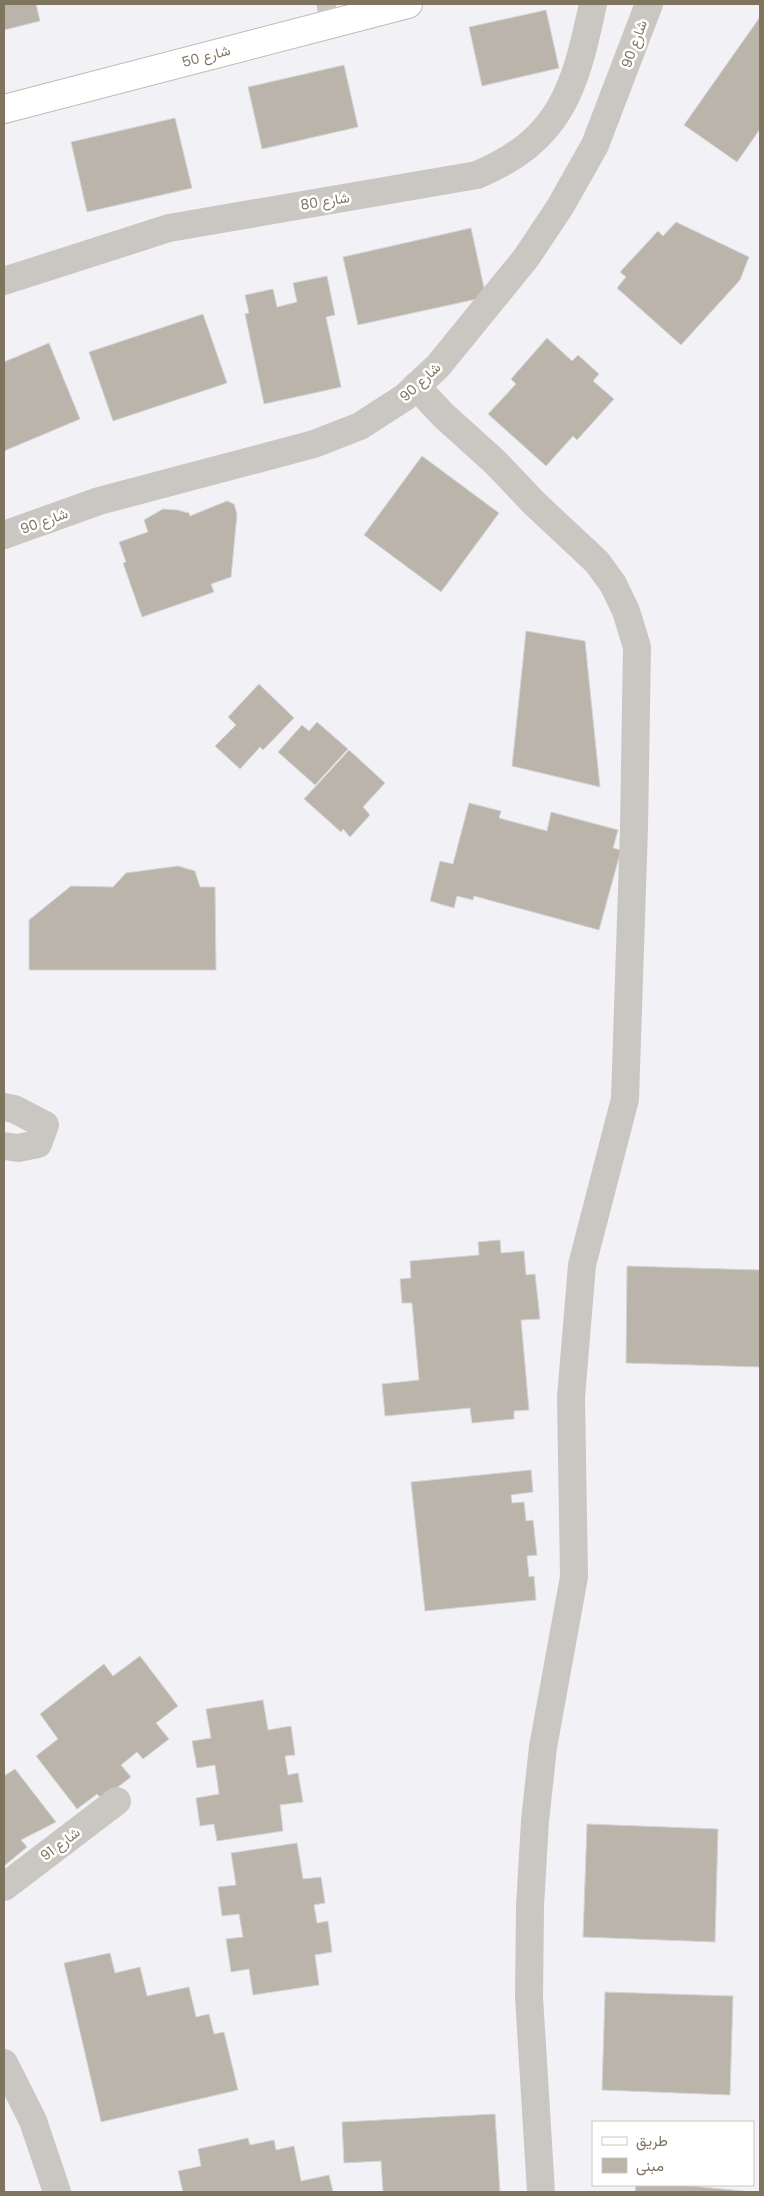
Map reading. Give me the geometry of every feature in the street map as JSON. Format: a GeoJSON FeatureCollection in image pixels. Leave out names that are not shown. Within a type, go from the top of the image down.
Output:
{"type":"FeatureCollection","features":[{"type":"Feature","properties":{"kind":"street","name":"شارع 50"},"geometry":{"type":"LineString","coordinates":[[4,109],[327,13],[408,4]]}},
{"type":"Feature","properties":{"kind":"street","name":"شارع 80"},"geometry":{"type":"LineString","coordinates":[[4,281],[169,228],[477,175],[509,159],[539,138],[561,108],[584,44],[592,4]]}},
{"type":"Feature","properties":{"kind":"street","name":"شارع 90"},"geometry":{"type":"LineString","coordinates":[[4,535],[99,501],[314,444],[360,426],[391,407],[438,366],[526,258],[560,207],[596,145],[649,4]]}},
{"type":"Feature","properties":{"kind":"street"},"geometry":{"type":"LineString","coordinates":[[416,386],[443,415],[496,462],[534,503],[597,562],[613,584],[626,611],[637,647],[634,828],[625,1099],[582,1265],[571,1397],[574,1577],[544,1747],[535,1821],[530,1906],[529,1997],[541,2192]]}},
{"type":"Feature","properties":{"kind":"street"},"geometry":{"type":"LineString","coordinates":[[4,1107],[14,1109],[45,1125],[38,1144],[18,1148],[4,1146]]}},
{"type":"Feature","properties":{"kind":"street","name":"شارع 91"},"geometry":{"type":"LineString","coordinates":[[4,1887],[117,1801]]}},
{"type":"Feature","properties":{"kind":"street"},"geometry":{"type":"LineString","coordinates":[[4,2064],[34,2121],[57,2192]]}},
{"type":"Feature","properties":{"kind":"building"},"geometry":{"type":"Polygon","coordinates":[[[4,4],[36,4],[40,21],[4,30],[4,4]]]}},
{"type":"Feature","properties":{"kind":"building"},"geometry":{"type":"Polygon","coordinates":[[[546,10],[559,68],[482,86],[469,27],[546,10]]]}},
{"type":"Feature","properties":{"kind":"building"},"geometry":{"type":"Polygon","coordinates":[[[760,17],[760,129],[737,162],[684,125],[760,17]]]}},
{"type":"Feature","properties":{"kind":"building"},"geometry":{"type":"Polygon","coordinates":[[[344,65],[358,127],[262,149],[248,87],[344,65]]]}},
{"type":"Feature","properties":{"kind":"building"},"geometry":{"type":"Polygon","coordinates":[[[175,118],[192,188],[87,212],[71,142],[175,118]]]}},
{"type":"Feature","properties":{"kind":"building"},"geometry":{"type":"Polygon","coordinates":[[[676,222],[749,257],[740,280],[681,345],[617,288],[626,277],[620,272],[658,231],[663,236],[676,222]]]}},
{"type":"Feature","properties":{"kind":"building"},"geometry":{"type":"Polygon","coordinates":[[[471,228],[486,297],[358,325],[343,257],[471,228]]]}},
{"type":"Feature","properties":{"kind":"building"},"geometry":{"type":"Polygon","coordinates":[[[327,276],[335,315],[326,317],[341,387],[264,404],[245,314],[249,313],[245,295],[273,289],[277,307],[297,302],[293,283],[327,276]]]}},
{"type":"Feature","properties":{"kind":"building"},"geometry":{"type":"Polygon","coordinates":[[[203,314],[227,383],[113,421],[89,352],[203,314]]]}},
{"type":"Feature","properties":{"kind":"building"},"geometry":{"type":"Polygon","coordinates":[[[547,338],[572,361],[578,355],[599,374],[593,381],[614,399],[577,440],[573,436],[546,466],[488,414],[516,384],[511,379],[547,338]]]}},
{"type":"Feature","properties":{"kind":"building"},"geometry":{"type":"Polygon","coordinates":[[[49,343],[80,419],[4,451],[4,362],[49,343]]]}},
{"type":"Feature","properties":{"kind":"building"},"geometry":{"type":"Polygon","coordinates":[[[422,456],[499,513],[441,592],[364,535],[422,456]]]}},
{"type":"Feature","properties":{"kind":"building"},"geometry":{"type":"Polygon","coordinates":[[[227,501],[234,504],[237,514],[231,577],[211,584],[214,592],[142,617],[123,563],[126,562],[119,542],[148,532],[144,520],[163,509],[189,513],[190,516],[227,501]]]}},
{"type":"Feature","properties":{"kind":"building"},"geometry":{"type":"Polygon","coordinates":[[[526,631],[585,641],[600,787],[512,766],[526,631]]]}},
{"type":"Feature","properties":{"kind":"building"},"geometry":{"type":"Polygon","coordinates":[[[259,684],[294,718],[263,750],[260,747],[240,769],[215,746],[236,725],[228,717],[259,684]]]}},
{"type":"Feature","properties":{"kind":"building"},"geometry":{"type":"Polygon","coordinates":[[[317,722],[348,749],[315,785],[278,752],[302,725],[309,731],[317,722]]]}},
{"type":"Feature","properties":{"kind":"building"},"geometry":{"type":"Polygon","coordinates":[[[349,750],[385,783],[363,807],[370,815],[350,837],[343,829],[341,832],[304,799],[349,750]]]}},
{"type":"Feature","properties":{"kind":"building"},"geometry":{"type":"Polygon","coordinates":[[[469,803],[501,811],[499,818],[547,831],[551,812],[618,830],[613,848],[621,850],[599,930],[474,896],[473,900],[457,896],[454,908],[430,901],[440,861],[453,864],[469,803]]]}},
{"type":"Feature","properties":{"kind":"building"},"geometry":{"type":"Polygon","coordinates":[[[178,866],[195,871],[200,887],[215,887],[216,970],[29,970],[29,920],[71,886],[113,887],[126,873],[178,866]]]}},
{"type":"Feature","properties":{"kind":"building"},"geometry":{"type":"Polygon","coordinates":[[[500,1240],[501,1253],[524,1251],[526,1275],[535,1274],[540,1319],[521,1320],[529,1410],[514,1411],[514,1419],[472,1423],[470,1408],[385,1416],[382,1384],[419,1380],[412,1303],[402,1303],[400,1279],[411,1278],[410,1261],[479,1255],[478,1242],[500,1240]]]}},
{"type":"Feature","properties":{"kind":"building"},"geometry":{"type":"Polygon","coordinates":[[[627,1266],[760,1270],[760,1367],[626,1363],[627,1266]]]}},
{"type":"Feature","properties":{"kind":"building"},"geometry":{"type":"Polygon","coordinates":[[[531,1470],[533,1492],[511,1495],[512,1503],[524,1502],[526,1521],[533,1520],[537,1555],[527,1556],[529,1577],[534,1576],[536,1600],[425,1611],[411,1482],[531,1470]]]}},
{"type":"Feature","properties":{"kind":"building"},"geometry":{"type":"Polygon","coordinates":[[[140,1656],[178,1706],[156,1723],[169,1739],[143,1759],[137,1752],[121,1765],[131,1777],[102,1799],[97,1794],[77,1809],[36,1756],[58,1739],[40,1714],[104,1664],[113,1676],[140,1656]]]}},
{"type":"Feature","properties":{"kind":"building"},"geometry":{"type":"Polygon","coordinates":[[[263,1700],[268,1730],[291,1726],[295,1755],[285,1756],[288,1775],[298,1773],[303,1802],[280,1805],[283,1831],[217,1841],[214,1824],[200,1826],[196,1798],[219,1794],[215,1765],[197,1768],[192,1741],[211,1738],[206,1709],[263,1700]]]}},
{"type":"Feature","properties":{"kind":"building"},"geometry":{"type":"Polygon","coordinates":[[[15,1769],[56,1822],[21,1840],[27,1847],[4,1866],[4,1776],[15,1769]]]}},
{"type":"Feature","properties":{"kind":"building"},"geometry":{"type":"Polygon","coordinates":[[[587,1824],[718,1829],[715,1942],[583,1937],[587,1824]]]}},
{"type":"Feature","properties":{"kind":"building"},"geometry":{"type":"Polygon","coordinates":[[[297,1843],[303,1879],[321,1877],[325,1903],[314,1905],[317,1923],[328,1921],[332,1952],[315,1955],[319,1985],[253,1995],[249,1969],[231,1972],[226,1939],[243,1937],[239,1914],[222,1916],[218,1887],[236,1885],[231,1853],[297,1843]]]}},
{"type":"Feature","properties":{"kind":"building"},"geometry":{"type":"Polygon","coordinates":[[[110,1953],[115,1973],[140,1967],[147,1996],[189,1987],[196,2017],[209,2014],[214,2034],[224,2032],[238,2090],[101,2122],[64,1963],[110,1953]]]}},
{"type":"Feature","properties":{"kind":"building"},"geometry":{"type":"Polygon","coordinates":[[[605,1992],[733,1996],[730,2095],[602,2090],[605,1992]]]}},
{"type":"Feature","properties":{"kind":"building"},"geometry":{"type":"Polygon","coordinates":[[[495,2114],[500,2192],[383,2192],[381,2161],[344,2163],[342,2122],[495,2114]]]}},
{"type":"Feature","properties":{"kind":"building"},"geometry":{"type":"Polygon","coordinates":[[[248,2138],[250,2145],[274,2140],[276,2150],[294,2146],[301,2181],[329,2175],[333,2192],[183,2192],[178,2171],[201,2166],[198,2149],[248,2138]]]}},
{"type":"Feature","properties":{"kind":"building"},"geometry":{"type":"Polygon","coordinates":[[[636,2186],[691,2186],[753,2192],[635,2192],[636,2186]]]}}]}
